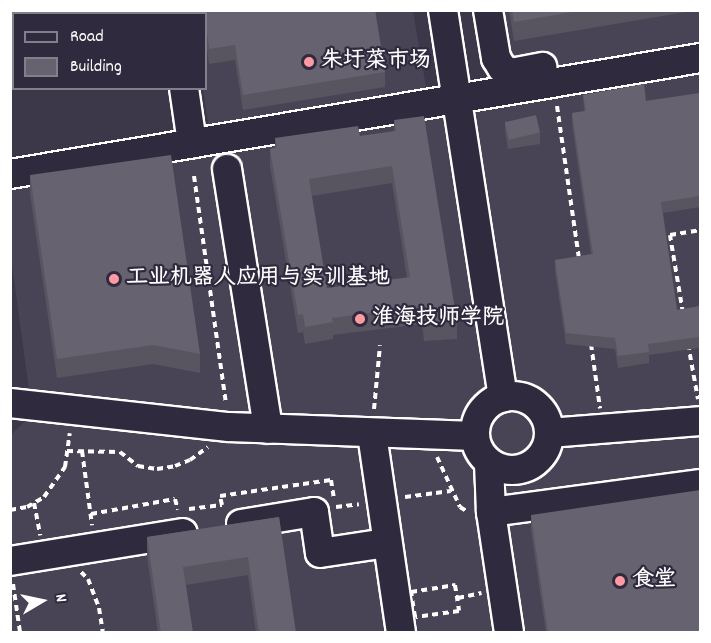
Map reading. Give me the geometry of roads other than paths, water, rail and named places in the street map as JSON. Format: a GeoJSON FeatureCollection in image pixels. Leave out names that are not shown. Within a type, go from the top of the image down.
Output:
{"type":"FeatureCollection","features":[{"type":"Feature","properties":{"kind":"street"},"geometry":{"type":"LineString","coordinates":[[443,10],[503,397]]}},
{"type":"Feature","properties":{"kind":"street"},"geometry":{"type":"LineString","coordinates":[[488,10],[496,58],[502,68],[511,73],[700,40]]}},
{"type":"Feature","properties":{"kind":"street"},"geometry":{"type":"LineString","coordinates":[[10,174],[700,58]]}},
{"type":"Feature","properties":{"kind":"street"},"geometry":{"type":"LineString","coordinates":[[184,90],[192,143]]}},
{"type":"Feature","properties":{"kind":"street"},"geometry":{"type":"LineString","coordinates":[[227,169],[268,429]]}},
{"type":"Feature","properties":{"kind":"street"},"geometry":{"type":"LineString","coordinates":[[514,396],[534,404],[547,422],[549,433],[542,455],[523,469],[511,471],[489,463],[482,456],[475,436],[479,416],[485,407],[503,397],[514,396]]}},
{"type":"Feature","properties":{"kind":"street"},"geometry":{"type":"LineString","coordinates":[[11,397],[74,412],[229,427],[475,436]]}},
{"type":"Feature","properties":{"kind":"street"},"geometry":{"type":"LineString","coordinates":[[549,433],[603,429],[700,413]]}},
{"type":"Feature","properties":{"kind":"street"},"geometry":{"type":"LineString","coordinates":[[372,434],[401,633]]}},
{"type":"Feature","properties":{"kind":"street"},"geometry":{"type":"LineString","coordinates":[[489,463],[491,512],[508,633]]}},
{"type":"Feature","properties":{"kind":"street"},"geometry":{"type":"LineString","coordinates":[[491,512],[700,484]]}},
{"type":"Feature","properties":{"kind":"street"},"geometry":{"type":"LineString","coordinates":[[11,568],[52,554],[314,512],[320,553],[387,543]]}},
{"type":"Feature","properties":{"kind":"place","name":"朱圩菜市场"},"geometry":{"type":"Point","coordinates":[309,62]}},
{"type":"Feature","properties":{"kind":"place","name":"工业机器人应用与实训基地"},"geometry":{"type":"Point","coordinates":[114,279]}},
{"type":"Feature","properties":{"kind":"place","name":"淮海技师学院"},"geometry":{"type":"Point","coordinates":[360,319]}},
{"type":"Feature","properties":{"kind":"place","name":"食堂"},"geometry":{"type":"Point","coordinates":[620,581]}}]}
